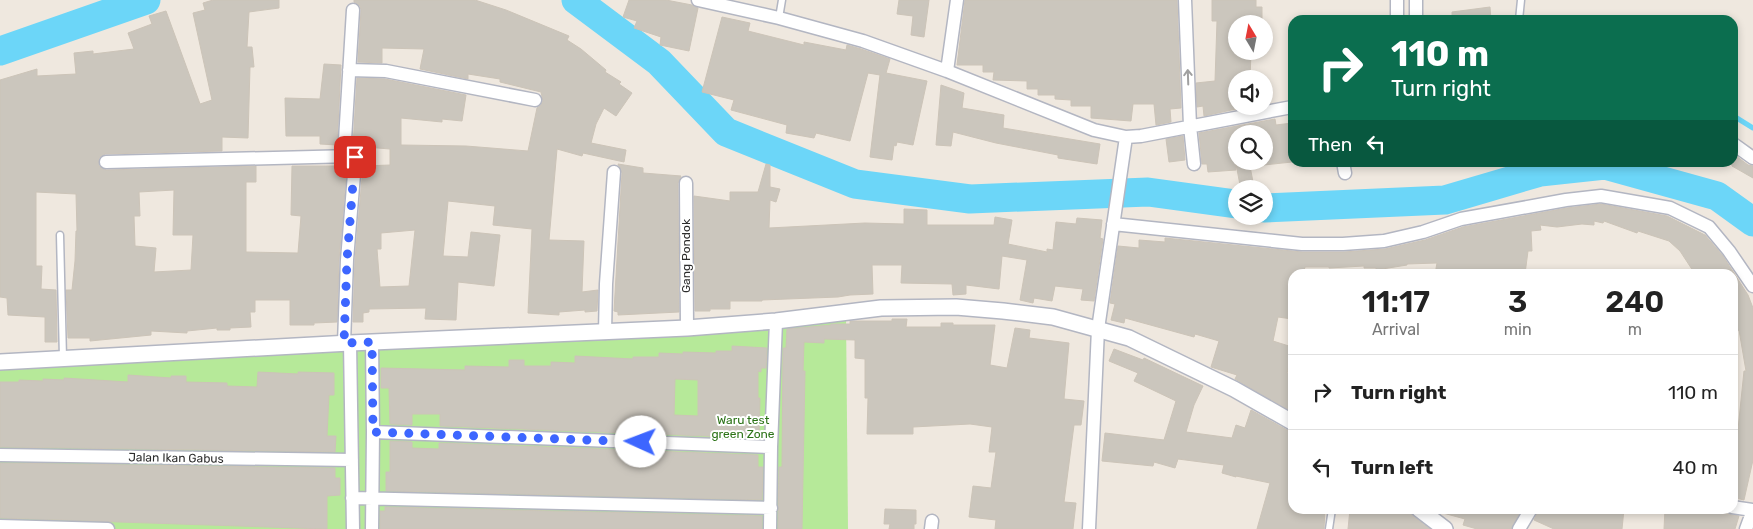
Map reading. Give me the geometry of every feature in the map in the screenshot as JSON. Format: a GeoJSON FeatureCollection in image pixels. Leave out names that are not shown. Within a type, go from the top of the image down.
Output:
{"type":"FeatureCollection","features":[{"type":"Feature","properties":{"kind":"street"},"geometry":{"type":"LineString","coordinates":[[698,0],[779,18],[863,42],[947,71],[1085,126],[1126,137],[1141,136],[1288,108]]}},
{"type":"Feature","properties":{"kind":"street"},"geometry":{"type":"LineString","coordinates":[[947,71],[957,0]]}},
{"type":"Feature","properties":{"kind":"street"},"geometry":{"type":"LineString","coordinates":[[1185,0],[1190,126],[1194,164]]}},
{"type":"Feature","properties":{"kind":"street"},"geometry":{"type":"LineString","coordinates":[[1397,0],[1397,15]]}},
{"type":"Feature","properties":{"kind":"street"},"geometry":{"type":"LineString","coordinates":[[1416,0],[1416,15]]}},
{"type":"Feature","properties":{"kind":"street"},"geometry":{"type":"LineString","coordinates":[[344,156],[352,10]]}},
{"type":"Feature","properties":{"kind":"street"},"geometry":{"type":"LineString","coordinates":[[349,70],[386,71],[405,74],[535,100]]}},
{"type":"Feature","properties":{"kind":"street"},"geometry":{"type":"LineString","coordinates":[[1089,529],[1098,328],[1126,137]]}},
{"type":"Feature","properties":{"kind":"street"},"geometry":{"type":"LineString","coordinates":[[1738,147],[1753,158]]}},
{"type":"Feature","properties":{"kind":"street"},"geometry":{"type":"LineString","coordinates":[[106,162],[353,156],[355,159],[347,260],[347,343],[353,529]]}},
{"type":"Feature","properties":{"kind":"street"},"geometry":{"type":"LineString","coordinates":[[604,333],[608,241],[614,172]]}},
{"type":"Feature","properties":{"kind":"street","name":"Gang Pondok"},"geometry":{"type":"LineString","coordinates":[[686,183],[686,328]]}},
{"type":"Feature","properties":{"kind":"street"},"geometry":{"type":"LineString","coordinates":[[1114,218],[1302,244],[1343,244],[1384,241],[1423,232],[1460,219],[1566,200],[1601,196],[1670,208],[1709,227],[1729,250],[1753,286]]}},
{"type":"Feature","properties":{"kind":"street"},"geometry":{"type":"LineString","coordinates":[[0,362],[347,343],[604,333],[776,321],[881,308],[956,307],[1053,317],[1130,338],[1234,389],[1288,420]]}},
{"type":"Feature","properties":{"kind":"street"},"geometry":{"type":"LineString","coordinates":[[770,529],[776,321]]}},
{"type":"Feature","properties":{"kind":"street"},"geometry":{"type":"LineString","coordinates":[[372,342],[372,529]]}},
{"type":"Feature","properties":{"kind":"street"},"geometry":{"type":"LineString","coordinates":[[373,432],[771,447]]}},
{"type":"Feature","properties":{"kind":"street","name":"Jalan Ikan Gabus"},"geometry":{"type":"LineString","coordinates":[[0,455],[352,460]]}},
{"type":"Feature","properties":{"kind":"street"},"geometry":{"type":"LineString","coordinates":[[352,498],[771,508]]}},
{"type":"Feature","properties":{"kind":"street"},"geometry":{"type":"LineString","coordinates":[[1738,508],[1753,510],[1746,529]]}},
{"type":"Feature","properties":{"kind":"street"},"geometry":{"type":"LineString","coordinates":[[1428,514],[1441,528]]}},
{"type":"Feature","properties":{"kind":"street"},"geometry":{"type":"LineString","coordinates":[[1518,529],[1528,514]]}},
{"type":"Feature","properties":{"kind":"street"},"geometry":{"type":"LineString","coordinates":[[0,526],[108,529]]}},
{"type":"Feature","properties":{"kind":"lane"},"geometry":{"type":"LineString","coordinates":[[779,18],[782,0]]}},
{"type":"Feature","properties":{"kind":"lane"},"geometry":{"type":"LineString","coordinates":[[1520,15],[1521,0]]}},
{"type":"Feature","properties":{"kind":"lane"},"geometry":{"type":"LineString","coordinates":[[60,235],[63,358]]}},
{"type":"Feature","properties":{"kind":"lane"},"geometry":{"type":"LineString","coordinates":[[1329,529],[1331,514]]}},
{"type":"Feature","properties":{"kind":"green space","name":"Waru test green Zone"},"geometry":{"type":"Polygon","coordinates":[[[846,313],[848,529],[0,529],[0,362],[846,313]]]}},
{"type":"Feature","properties":{"kind":"building"},"geometry":{"type":"Polygon","coordinates":[[[213,0],[279,0],[279,8],[249,12],[247,47],[252,47],[254,67],[250,67],[248,138],[222,137],[222,151],[105,154],[99,158],[99,166],[106,170],[256,166],[256,182],[246,182],[246,252],[298,253],[301,216],[291,215],[292,166],[347,166],[339,260],[337,322],[314,323],[314,325],[290,325],[290,300],[255,300],[255,312],[250,312],[251,327],[230,328],[230,330],[217,330],[217,328],[187,331],[187,333],[151,331],[151,335],[90,341],[90,338],[68,338],[66,290],[72,290],[77,231],[76,194],[36,192],[36,266],[42,266],[41,289],[56,290],[57,342],[45,342],[45,317],[8,315],[7,298],[0,297],[0,80],[37,69],[37,76],[76,74],[74,53],[93,51],[93,54],[134,49],[128,33],[152,24],[149,16],[166,11],[200,104],[212,100],[193,13],[205,10],[203,3],[213,0]],[[174,190],[139,192],[140,216],[134,216],[135,246],[156,248],[154,272],[191,270],[193,235],[173,235],[174,190]]]}},
{"type":"Feature","properties":{"kind":"building"},"geometry":{"type":"Polygon","coordinates":[[[354,0],[475,0],[506,10],[569,36],[567,40],[581,49],[606,70],[605,72],[621,82],[619,84],[632,93],[616,116],[604,108],[596,124],[591,143],[626,150],[624,162],[583,153],[582,156],[557,149],[549,240],[584,241],[582,292],[598,290],[597,311],[559,312],[559,315],[528,313],[532,229],[493,225],[495,206],[448,201],[443,256],[468,257],[471,232],[500,235],[494,286],[458,282],[456,320],[425,319],[426,308],[369,309],[369,312],[363,313],[363,322],[353,322],[355,260],[363,166],[390,165],[390,149],[353,146],[357,78],[385,79],[466,95],[462,121],[442,119],[442,122],[401,118],[401,145],[466,146],[528,151],[537,108],[543,101],[541,92],[500,82],[500,79],[468,74],[468,79],[420,69],[424,49],[382,48],[382,63],[358,62],[361,10],[360,6],[354,0]],[[415,230],[381,233],[381,249],[377,249],[380,287],[409,286],[415,230]]]}},
{"type":"Feature","properties":{"kind":"building"},"geometry":{"type":"Polygon","coordinates":[[[629,0],[666,0],[698,8],[689,51],[660,45],[661,37],[634,28],[637,21],[623,17],[629,0]]]}},
{"type":"Feature","properties":{"kind":"building"},"geometry":{"type":"Polygon","coordinates":[[[899,0],[929,0],[924,37],[911,35],[913,16],[897,14],[899,0]]]}},
{"type":"Feature","properties":{"kind":"building"},"geometry":{"type":"Polygon","coordinates":[[[965,0],[1177,0],[1181,108],[1170,109],[1171,122],[1156,125],[1154,104],[1133,104],[1131,121],[1091,118],[1091,106],[1071,106],[1071,100],[1055,99],[1055,95],[1038,95],[1038,89],[1027,89],[1027,81],[993,80],[994,72],[983,72],[983,65],[957,65],[965,0]]]}},
{"type":"Feature","properties":{"kind":"building"},"geometry":{"type":"Polygon","coordinates":[[[1212,0],[1256,0],[1256,7],[1262,7],[1262,15],[1228,15],[1228,60],[1251,60],[1250,70],[1228,70],[1228,111],[1204,116],[1203,106],[1197,107],[1196,83],[1215,81],[1217,21],[1212,21],[1212,0]]]}},
{"type":"Feature","properties":{"kind":"building"},"geometry":{"type":"Polygon","coordinates":[[[1490,7],[1491,15],[1452,15],[1452,12],[1490,7]]]}},
{"type":"Feature","properties":{"kind":"building"},"geometry":{"type":"Polygon","coordinates":[[[722,17],[750,23],[748,31],[804,45],[804,42],[846,50],[847,45],[861,49],[890,59],[886,73],[927,81],[913,145],[897,142],[896,146],[894,145],[892,160],[870,157],[880,75],[868,73],[850,141],[816,133],[814,138],[786,133],[787,125],[731,110],[734,100],[702,92],[722,17]]]}},
{"type":"Feature","properties":{"kind":"building"},"geometry":{"type":"Polygon","coordinates":[[[324,64],[341,65],[337,145],[320,144],[320,136],[286,136],[285,98],[320,99],[324,64]]]}},
{"type":"Feature","properties":{"kind":"building"},"geometry":{"type":"Polygon","coordinates":[[[941,85],[964,93],[962,108],[1004,115],[1003,128],[1100,144],[1097,164],[1058,158],[1058,155],[996,143],[953,132],[951,146],[936,145],[941,85]]]}},
{"type":"Feature","properties":{"kind":"building"},"geometry":{"type":"Polygon","coordinates":[[[1275,119],[1276,125],[1288,124],[1288,162],[1273,164],[1273,125],[1242,125],[1275,119]]]}},
{"type":"Feature","properties":{"kind":"building"},"geometry":{"type":"Polygon","coordinates":[[[1228,128],[1228,170],[1236,170],[1208,172],[1207,164],[1202,164],[1199,133],[1228,128]]]}},
{"type":"Feature","properties":{"kind":"building"},"geometry":{"type":"Polygon","coordinates":[[[1183,136],[1185,160],[1169,162],[1166,139],[1183,136]]]}},
{"type":"Feature","properties":{"kind":"building"},"geometry":{"type":"Polygon","coordinates":[[[1738,158],[1748,165],[1753,166],[1753,178],[1734,167],[1738,167],[1738,158]]]}},
{"type":"Feature","properties":{"kind":"building"},"geometry":{"type":"Polygon","coordinates":[[[618,164],[643,168],[643,173],[681,176],[678,183],[679,312],[618,315],[618,312],[614,311],[622,173],[618,164]]]}},
{"type":"Feature","properties":{"kind":"building"},"geometry":{"type":"Polygon","coordinates":[[[766,164],[770,165],[770,187],[780,189],[776,202],[770,200],[769,228],[865,223],[904,224],[904,209],[927,210],[927,225],[994,225],[995,217],[1012,220],[1008,244],[1047,252],[1047,249],[1053,250],[1056,222],[1076,224],[1077,218],[1102,220],[1100,238],[1103,239],[1094,301],[1081,300],[1083,289],[1055,286],[1052,301],[1034,298],[1033,303],[1020,300],[1027,260],[1002,256],[999,289],[966,285],[966,294],[953,295],[952,284],[901,283],[902,265],[872,265],[873,294],[762,301],[730,301],[730,309],[695,311],[694,196],[730,201],[730,192],[758,192],[766,164]]]}},
{"type":"Feature","properties":{"kind":"building"},"geometry":{"type":"Polygon","coordinates":[[[1237,170],[1251,170],[1253,180],[1239,180],[1237,170]]]}},
{"type":"Feature","properties":{"kind":"building"},"geometry":{"type":"Polygon","coordinates":[[[1601,204],[1667,216],[1705,235],[1731,269],[1692,269],[1680,251],[1669,241],[1638,231],[1637,233],[1604,221],[1603,223],[1594,221],[1594,225],[1582,224],[1557,227],[1540,225],[1541,230],[1531,231],[1532,251],[1528,251],[1526,269],[1436,269],[1437,263],[1407,264],[1382,269],[1364,268],[1364,266],[1288,269],[1288,318],[1278,317],[1273,341],[1288,346],[1288,410],[1235,379],[1237,375],[1211,367],[1219,341],[1195,334],[1194,337],[1125,318],[1124,323],[1111,320],[1115,304],[1110,303],[1118,246],[1139,248],[1139,240],[1165,242],[1165,238],[1302,252],[1344,252],[1385,249],[1425,240],[1463,227],[1567,208],[1601,204]]]}},
{"type":"Feature","properties":{"kind":"building"},"geometry":{"type":"Polygon","coordinates":[[[1738,279],[1748,295],[1753,308],[1753,460],[1744,500],[1738,498],[1738,429],[1744,371],[1746,371],[1739,330],[1738,279]]]}},
{"type":"Feature","properties":{"kind":"building"},"geometry":{"type":"Polygon","coordinates":[[[892,319],[907,319],[906,327],[941,327],[941,323],[953,323],[953,325],[995,325],[990,365],[1007,368],[1015,328],[1030,330],[1029,338],[1069,343],[1064,399],[1084,401],[1081,425],[1074,425],[1064,502],[1076,503],[1073,529],[995,529],[996,520],[969,517],[973,486],[991,488],[996,452],[989,452],[992,427],[970,424],[913,427],[913,434],[867,434],[868,398],[865,398],[865,359],[855,358],[855,340],[824,339],[824,343],[804,342],[802,529],[778,529],[779,467],[782,467],[783,348],[786,348],[787,329],[831,324],[850,324],[850,321],[892,321],[892,319]]]}},
{"type":"Feature","properties":{"kind":"building"},"geometry":{"type":"Polygon","coordinates":[[[732,346],[767,348],[766,368],[761,368],[761,372],[758,371],[758,398],[760,398],[759,438],[440,426],[440,414],[412,414],[412,425],[390,424],[389,388],[381,388],[381,368],[465,370],[465,366],[509,367],[509,360],[524,360],[524,366],[551,366],[551,362],[575,363],[575,356],[633,359],[633,357],[659,357],[659,353],[683,354],[683,352],[716,353],[716,351],[732,351],[732,346]],[[675,379],[674,415],[698,416],[698,380],[675,379]]]}},
{"type":"Feature","properties":{"kind":"building"},"geometry":{"type":"Polygon","coordinates":[[[1114,349],[1143,360],[1144,358],[1203,386],[1194,405],[1186,432],[1232,438],[1236,425],[1245,428],[1251,410],[1288,430],[1288,514],[1325,514],[1324,529],[1257,529],[1270,483],[1222,473],[1224,465],[1178,459],[1175,468],[1154,462],[1153,466],[1102,461],[1105,433],[1164,440],[1176,401],[1134,381],[1138,373],[1109,361],[1114,349]]]}},
{"type":"Feature","properties":{"kind":"building"},"geometry":{"type":"Polygon","coordinates":[[[258,372],[334,373],[334,395],[329,395],[327,436],[336,436],[335,452],[0,447],[0,382],[19,382],[19,380],[43,381],[43,379],[64,380],[64,378],[128,382],[128,375],[171,378],[171,376],[186,376],[186,382],[227,383],[227,386],[257,387],[258,372]]]}},
{"type":"Feature","properties":{"kind":"building"},"geometry":{"type":"Polygon","coordinates":[[[390,441],[412,442],[412,448],[439,449],[439,443],[758,455],[758,467],[763,467],[762,500],[386,491],[386,472],[390,472],[390,441]]]}},
{"type":"Feature","properties":{"kind":"building"},"geometry":{"type":"Polygon","coordinates":[[[0,463],[335,468],[335,478],[340,478],[340,495],[327,496],[327,529],[0,518],[0,463]]]}},
{"type":"Feature","properties":{"kind":"building"},"geometry":{"type":"Polygon","coordinates":[[[385,507],[762,516],[762,529],[380,529],[380,511],[385,511],[385,507]]]}},
{"type":"Feature","properties":{"kind":"building"},"geometry":{"type":"Polygon","coordinates":[[[885,509],[916,510],[914,529],[889,529],[890,524],[884,524],[885,509]]]}},
{"type":"Feature","properties":{"kind":"building"},"geometry":{"type":"Polygon","coordinates":[[[1350,514],[1412,514],[1430,529],[1348,529],[1350,514]]]}},
{"type":"Feature","properties":{"kind":"building"},"geometry":{"type":"Polygon","coordinates":[[[1447,514],[1519,514],[1511,529],[1477,529],[1463,525],[1465,519],[1447,514]]]}},
{"type":"Feature","properties":{"kind":"building"},"geometry":{"type":"Polygon","coordinates":[[[1537,514],[1624,514],[1622,529],[1554,529],[1534,520],[1537,514]]]}},
{"type":"Feature","properties":{"kind":"building"},"geometry":{"type":"Polygon","coordinates":[[[1665,514],[1727,514],[1739,516],[1735,529],[1664,529],[1665,514]]]}},
{"type":"Feature","properties":{"kind":"waterway"},"geometry":{"type":"LineString","coordinates":[[0,51],[146,0]]}},
{"type":"Feature","properties":{"kind":"waterway"},"geometry":{"type":"LineString","coordinates":[[576,0],[659,62],[726,132],[855,184],[970,199],[1148,192],[1228,203]]}},
{"type":"Feature","properties":{"kind":"waterway"},"geometry":{"type":"LineString","coordinates":[[1738,119],[1753,128]]}},
{"type":"Feature","properties":{"kind":"waterway"},"geometry":{"type":"LineString","coordinates":[[1273,208],[1445,200],[1540,172],[1586,167]]}},
{"type":"Feature","properties":{"kind":"waterway"},"geometry":{"type":"LineString","coordinates":[[1612,167],[1717,196],[1753,222]]}},
{"type":"Feature","properties":{"kind":"route"},"geometry":{"type":"LineString","coordinates":[[355,157],[347,260],[344,343],[372,342],[373,432],[641,442]]}}]}
